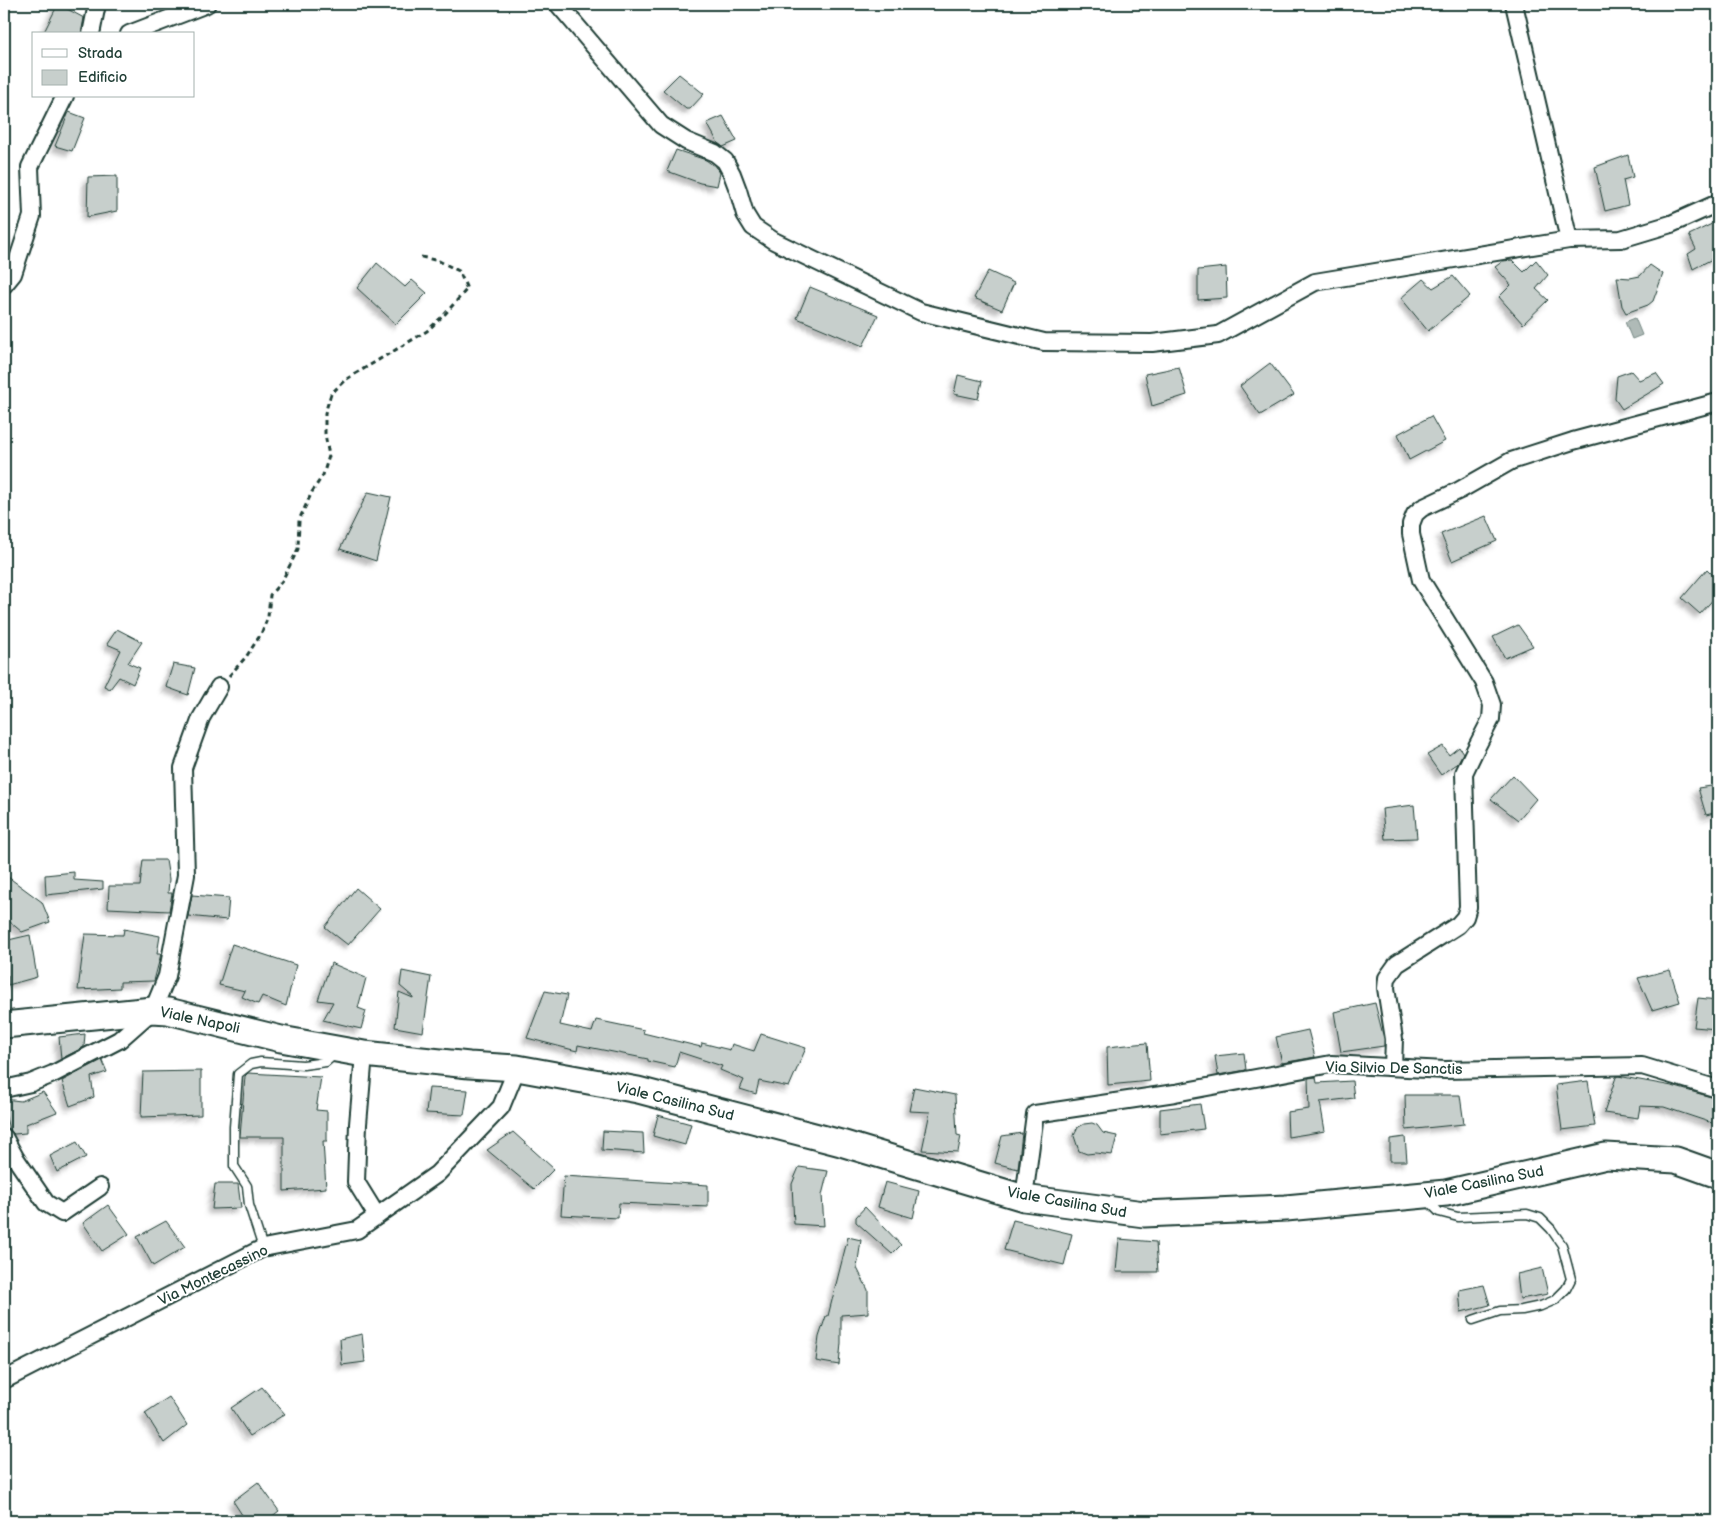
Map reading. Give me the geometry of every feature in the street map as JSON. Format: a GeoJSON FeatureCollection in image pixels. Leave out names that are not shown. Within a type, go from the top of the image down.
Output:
{"type":"FeatureCollection","features":[{"type":"Feature","properties":{"kind":"main road","name":"Viale Napoli"},"geometry":{"type":"LineString","coordinates":[[4,1025],[153,1010],[168,1011],[282,1039],[364,1054]]}},
{"type":"Feature","properties":{"kind":"main road","name":"Viale Casilina Sud"},"geometry":{"type":"LineString","coordinates":[[364,1054],[517,1068],[638,1090],[841,1143],[1024,1198],[1144,1214],[1286,1208],[1446,1193],[1606,1156],[1676,1160],[1718,1175]]}},
{"type":"Feature","properties":{"kind":"street"},"geometry":{"type":"LineString","coordinates":[[91,32],[97,4]]}},
{"type":"Feature","properties":{"kind":"street"},"geometry":{"type":"LineString","coordinates":[[134,32],[207,4]]}},
{"type":"Feature","properties":{"kind":"street"},"geometry":{"type":"LineString","coordinates":[[558,4],[661,125],[686,142],[715,154],[725,161],[732,174],[745,214],[753,227],[774,241],[921,312],[1044,342],[1152,343],[1218,335],[1315,282],[1569,240],[1621,239],[1671,224],[1718,203]]}},
{"type":"Feature","properties":{"kind":"street"},"geometry":{"type":"LineString","coordinates":[[1514,4],[1569,240]]}},
{"type":"Feature","properties":{"kind":"street"},"geometry":{"type":"LineString","coordinates":[[4,285],[13,274],[32,216],[30,167],[64,98]]}},
{"type":"Feature","properties":{"kind":"street"},"geometry":{"type":"LineString","coordinates":[[1393,1067],[1394,1039],[1386,988],[1388,978],[1397,964],[1458,926],[1466,916],[1468,907],[1464,773],[1474,750],[1491,720],[1492,705],[1484,682],[1421,580],[1411,534],[1411,524],[1415,514],[1422,508],[1460,490],[1511,461],[1573,441],[1718,402]]}},
{"type":"Feature","properties":{"kind":"street"},"geometry":{"type":"LineString","coordinates":[[4,1089],[31,1083],[53,1074],[119,1040],[153,1010],[167,976],[186,875],[183,768],[201,718],[219,688]]}},
{"type":"Feature","properties":{"kind":"street"},"geometry":{"type":"LineString","coordinates":[[364,1054],[358,1124],[356,1182],[378,1216]]}},
{"type":"Feature","properties":{"kind":"street","name":"Via Silvio De Sanctis"},"geometry":{"type":"LineString","coordinates":[[1024,1198],[1035,1114],[1175,1093],[1331,1064],[1445,1070],[1642,1066],[1718,1089]]}},
{"type":"Feature","properties":{"kind":"street","name":"Via Montecassino"},"geometry":{"type":"LineString","coordinates":[[4,1380],[263,1248],[357,1230],[437,1174],[501,1107],[517,1068]]}},
{"type":"Feature","properties":{"kind":"street"},"geometry":{"type":"LineString","coordinates":[[4,1137],[16,1159],[46,1203],[62,1213],[100,1187]]}},
{"type":"Feature","properties":{"kind":"lane"},"geometry":{"type":"LineString","coordinates":[[263,1248],[249,1205],[247,1186],[234,1166],[234,1127],[238,1074],[251,1064],[261,1062],[303,1065],[326,1062],[340,1049]]}},
{"type":"Feature","properties":{"kind":"lane"},"geometry":{"type":"LineString","coordinates":[[1432,1194],[1432,1205],[1439,1212],[1448,1214],[1458,1216],[1527,1214],[1540,1218],[1551,1229],[1562,1245],[1571,1279],[1566,1289],[1555,1300],[1541,1306],[1522,1310],[1500,1311],[1473,1320]]}},
{"type":"Feature","properties":{"kind":"path"},"geometry":{"type":"LineString","coordinates":[[219,688],[246,657],[261,634],[268,617],[270,595],[282,581],[298,549],[299,520],[312,492],[323,475],[329,456],[325,434],[325,412],[331,394],[345,380],[427,331],[467,289],[460,271],[439,261],[418,256]]}},
{"type":"Feature","properties":{"kind":"shaded area"},"geometry":{"type":"Polygon","coordinates":[[[1635,318],[1642,335],[1632,339],[1625,322],[1635,318]]]}},
{"type":"Feature","properties":{"kind":"building"},"geometry":{"type":"Polygon","coordinates":[[[58,4],[84,18],[81,32],[44,32],[58,4]]]}},
{"type":"Feature","properties":{"kind":"building"},"geometry":{"type":"Polygon","coordinates":[[[679,74],[704,94],[690,109],[686,109],[663,90],[679,74]]]}},
{"type":"Feature","properties":{"kind":"building"},"geometry":{"type":"Polygon","coordinates":[[[69,112],[85,118],[72,151],[55,146],[69,112]]]}},
{"type":"Feature","properties":{"kind":"building"},"geometry":{"type":"Polygon","coordinates":[[[723,116],[737,141],[723,147],[718,143],[707,123],[723,116]]]}},
{"type":"Feature","properties":{"kind":"building"},"geometry":{"type":"Polygon","coordinates":[[[676,150],[706,160],[717,168],[720,173],[717,186],[700,183],[667,171],[676,150]]]}},
{"type":"Feature","properties":{"kind":"building"},"geometry":{"type":"Polygon","coordinates":[[[1628,155],[1633,177],[1623,180],[1628,205],[1605,211],[1595,167],[1628,155]]]}},
{"type":"Feature","properties":{"kind":"building"},"geometry":{"type":"Polygon","coordinates":[[[117,176],[117,211],[87,217],[88,177],[117,176]]]}},
{"type":"Feature","properties":{"kind":"building"},"geometry":{"type":"Polygon","coordinates":[[[1718,221],[1718,256],[1693,269],[1688,254],[1696,249],[1689,235],[1718,221]]]}},
{"type":"Feature","properties":{"kind":"building"},"geometry":{"type":"Polygon","coordinates":[[[1512,260],[1524,272],[1536,260],[1548,275],[1536,289],[1548,300],[1523,324],[1499,297],[1511,285],[1495,267],[1503,261],[1512,260]]]}},
{"type":"Feature","properties":{"kind":"building"},"geometry":{"type":"Polygon","coordinates":[[[377,263],[405,287],[412,280],[427,293],[396,324],[357,288],[377,263]]]}},
{"type":"Feature","properties":{"kind":"building"},"geometry":{"type":"Polygon","coordinates":[[[1650,265],[1663,274],[1653,301],[1648,305],[1626,313],[1622,306],[1617,277],[1630,278],[1640,276],[1650,265]]]}},
{"type":"Feature","properties":{"kind":"building"},"geometry":{"type":"Polygon","coordinates":[[[1226,267],[1227,298],[1198,300],[1198,270],[1226,267]]]}},
{"type":"Feature","properties":{"kind":"building"},"geometry":{"type":"Polygon","coordinates":[[[988,271],[1014,283],[1002,310],[974,298],[988,271]]]}},
{"type":"Feature","properties":{"kind":"building"},"geometry":{"type":"Polygon","coordinates":[[[1453,276],[1470,296],[1428,331],[1401,298],[1423,279],[1433,288],[1453,276]]]}},
{"type":"Feature","properties":{"kind":"building"},"geometry":{"type":"Polygon","coordinates":[[[810,287],[878,315],[863,346],[797,318],[810,287]]]}},
{"type":"Feature","properties":{"kind":"building"},"geometry":{"type":"Polygon","coordinates":[[[1270,363],[1294,395],[1260,415],[1240,386],[1270,363]]]}},
{"type":"Feature","properties":{"kind":"building"},"geometry":{"type":"Polygon","coordinates":[[[1179,367],[1187,395],[1152,406],[1145,374],[1179,367]]]}},
{"type":"Feature","properties":{"kind":"building"},"geometry":{"type":"Polygon","coordinates":[[[1631,371],[1639,380],[1656,373],[1664,384],[1622,409],[1615,399],[1617,376],[1631,371]]]}},
{"type":"Feature","properties":{"kind":"building"},"geometry":{"type":"Polygon","coordinates":[[[958,375],[982,381],[978,399],[954,394],[958,375]]]}},
{"type":"Feature","properties":{"kind":"building"},"geometry":{"type":"Polygon","coordinates":[[[1431,416],[1445,441],[1409,460],[1398,434],[1431,416]]]}},
{"type":"Feature","properties":{"kind":"building"},"geometry":{"type":"Polygon","coordinates":[[[368,492],[391,497],[376,561],[340,549],[368,492]]]}},
{"type":"Feature","properties":{"kind":"building"},"geometry":{"type":"Polygon","coordinates":[[[1486,516],[1497,541],[1452,561],[1441,534],[1486,516]]]}},
{"type":"Feature","properties":{"kind":"building"},"geometry":{"type":"Polygon","coordinates":[[[1707,569],[1718,580],[1718,594],[1700,614],[1682,598],[1707,569]]]}},
{"type":"Feature","properties":{"kind":"building"},"geometry":{"type":"Polygon","coordinates":[[[1518,625],[1533,646],[1505,658],[1493,637],[1518,625]]]}},
{"type":"Feature","properties":{"kind":"building"},"geometry":{"type":"Polygon","coordinates":[[[117,629],[142,642],[128,663],[140,668],[133,684],[119,677],[110,689],[104,686],[121,650],[107,644],[117,629]]]}},
{"type":"Feature","properties":{"kind":"building"},"geometry":{"type":"Polygon","coordinates":[[[173,664],[195,668],[188,695],[166,687],[173,664]]]}},
{"type":"Feature","properties":{"kind":"building"},"geometry":{"type":"Polygon","coordinates":[[[1443,746],[1449,755],[1459,747],[1463,753],[1457,764],[1441,775],[1427,755],[1443,746]]]}},
{"type":"Feature","properties":{"kind":"building"},"geometry":{"type":"Polygon","coordinates":[[[1513,775],[1536,799],[1518,820],[1491,799],[1513,775]]]}},
{"type":"Feature","properties":{"kind":"building"},"geometry":{"type":"Polygon","coordinates":[[[1718,785],[1718,812],[1706,815],[1698,788],[1718,785]]]}},
{"type":"Feature","properties":{"kind":"building"},"geometry":{"type":"Polygon","coordinates":[[[1414,805],[1417,838],[1385,839],[1382,809],[1414,805]]]}},
{"type":"Feature","properties":{"kind":"building"},"geometry":{"type":"Polygon","coordinates":[[[143,860],[166,860],[169,879],[168,893],[172,893],[169,911],[108,908],[109,886],[140,886],[143,860]]]}},
{"type":"Feature","properties":{"kind":"building"},"geometry":{"type":"Polygon","coordinates":[[[74,872],[74,880],[103,882],[103,889],[46,895],[45,875],[74,872]]]}},
{"type":"Feature","properties":{"kind":"building"},"geometry":{"type":"Polygon","coordinates":[[[4,874],[42,902],[50,922],[22,932],[4,917],[4,874]]]}},
{"type":"Feature","properties":{"kind":"building"},"geometry":{"type":"Polygon","coordinates":[[[356,888],[380,909],[348,945],[325,927],[356,888]]]}},
{"type":"Feature","properties":{"kind":"building"},"geometry":{"type":"Polygon","coordinates":[[[192,895],[229,898],[227,920],[188,916],[192,895]]]}},
{"type":"Feature","properties":{"kind":"building"},"geometry":{"type":"Polygon","coordinates":[[[124,929],[160,936],[157,954],[161,954],[154,981],[120,982],[120,988],[78,990],[85,934],[123,935],[124,929]]]}},
{"type":"Feature","properties":{"kind":"building"},"geometry":{"type":"Polygon","coordinates":[[[30,935],[37,977],[8,985],[8,976],[4,976],[4,941],[30,935]]]}},
{"type":"Feature","properties":{"kind":"building"},"geometry":{"type":"Polygon","coordinates":[[[232,944],[296,965],[286,1006],[262,996],[258,1004],[242,997],[245,991],[219,985],[232,944]]]}},
{"type":"Feature","properties":{"kind":"building"},"geometry":{"type":"Polygon","coordinates":[[[331,963],[366,978],[358,1008],[366,1011],[361,1029],[323,1020],[333,1002],[318,1000],[331,963]]]}},
{"type":"Feature","properties":{"kind":"building"},"geometry":{"type":"Polygon","coordinates":[[[1670,970],[1680,1002],[1652,1010],[1638,978],[1670,970]]]}},
{"type":"Feature","properties":{"kind":"building"},"geometry":{"type":"Polygon","coordinates":[[[402,971],[431,977],[423,1032],[395,1027],[399,992],[413,998],[400,986],[402,971]]]}},
{"type":"Feature","properties":{"kind":"building"},"geometry":{"type":"Polygon","coordinates":[[[545,991],[567,995],[560,1025],[592,1032],[596,1020],[644,1030],[643,1033],[701,1047],[702,1043],[730,1050],[732,1044],[754,1051],[761,1034],[806,1048],[789,1087],[759,1081],[756,1094],[740,1089],[744,1080],[720,1070],[722,1066],[679,1052],[675,1067],[648,1061],[648,1059],[578,1045],[577,1051],[527,1038],[545,991]]]}},
{"type":"Feature","properties":{"kind":"building"},"geometry":{"type":"Polygon","coordinates":[[[1698,998],[1718,1000],[1717,1029],[1694,1027],[1698,998]]]}},
{"type":"Feature","properties":{"kind":"building"},"geometry":{"type":"Polygon","coordinates":[[[1375,1003],[1384,1046],[1341,1052],[1334,1012],[1375,1003]]]}},
{"type":"Feature","properties":{"kind":"building"},"geometry":{"type":"Polygon","coordinates":[[[1308,1030],[1315,1057],[1282,1063],[1276,1037],[1308,1030]]]}},
{"type":"Feature","properties":{"kind":"building"},"geometry":{"type":"Polygon","coordinates":[[[85,1034],[84,1047],[61,1059],[59,1037],[85,1034]]]}},
{"type":"Feature","properties":{"kind":"building"},"geometry":{"type":"Polygon","coordinates":[[[1147,1043],[1150,1081],[1108,1085],[1107,1047],[1147,1043]]]}},
{"type":"Feature","properties":{"kind":"building"},"geometry":{"type":"Polygon","coordinates":[[[1244,1053],[1246,1070],[1218,1075],[1215,1056],[1244,1053]]]}},
{"type":"Feature","properties":{"kind":"building"},"geometry":{"type":"Polygon","coordinates":[[[102,1060],[107,1072],[91,1077],[94,1097],[70,1106],[62,1081],[102,1060]]]}},
{"type":"Feature","properties":{"kind":"building"},"geometry":{"type":"Polygon","coordinates":[[[201,1071],[201,1115],[141,1117],[143,1072],[201,1071]]]}},
{"type":"Feature","properties":{"kind":"building"},"geometry":{"type":"Polygon","coordinates":[[[248,1073],[321,1077],[316,1110],[327,1111],[327,1141],[323,1141],[326,1188],[284,1191],[284,1137],[240,1137],[245,1076],[248,1073]]]}},
{"type":"Feature","properties":{"kind":"building"},"geometry":{"type":"Polygon","coordinates":[[[1316,1077],[1317,1083],[1352,1081],[1354,1098],[1320,1102],[1325,1131],[1288,1137],[1287,1112],[1309,1109],[1308,1078],[1316,1077]]]}},
{"type":"Feature","properties":{"kind":"building"},"geometry":{"type":"Polygon","coordinates":[[[1616,1077],[1672,1086],[1718,1099],[1718,1125],[1664,1107],[1640,1106],[1638,1118],[1604,1113],[1616,1077]]]}},
{"type":"Feature","properties":{"kind":"building"},"geometry":{"type":"Polygon","coordinates":[[[1588,1081],[1595,1126],[1562,1130],[1556,1085],[1588,1081]]]}},
{"type":"Feature","properties":{"kind":"building"},"geometry":{"type":"Polygon","coordinates":[[[914,1087],[955,1095],[957,1135],[961,1136],[958,1152],[922,1150],[930,1112],[909,1111],[914,1087]]]}},
{"type":"Feature","properties":{"kind":"building"},"geometry":{"type":"Polygon","coordinates":[[[429,1088],[468,1090],[464,1115],[426,1113],[429,1088]]]}},
{"type":"Feature","properties":{"kind":"building"},"geometry":{"type":"Polygon","coordinates":[[[43,1092],[57,1112],[26,1124],[26,1133],[14,1134],[9,1129],[4,1110],[4,1099],[21,1101],[43,1092]]]}},
{"type":"Feature","properties":{"kind":"building"},"geometry":{"type":"Polygon","coordinates":[[[1405,1095],[1460,1095],[1464,1124],[1406,1130],[1405,1095]]]}},
{"type":"Feature","properties":{"kind":"building"},"geometry":{"type":"Polygon","coordinates":[[[1200,1104],[1204,1129],[1160,1134],[1160,1109],[1200,1104]]]}},
{"type":"Feature","properties":{"kind":"building"},"geometry":{"type":"Polygon","coordinates":[[[658,1115],[691,1124],[685,1145],[653,1136],[658,1115]]]}},
{"type":"Feature","properties":{"kind":"building"},"geometry":{"type":"Polygon","coordinates":[[[1092,1123],[1097,1125],[1103,1133],[1117,1136],[1112,1155],[1087,1154],[1079,1151],[1074,1136],[1077,1128],[1084,1124],[1092,1123]]]}},
{"type":"Feature","properties":{"kind":"building"},"geometry":{"type":"Polygon","coordinates":[[[603,1131],[643,1133],[644,1153],[602,1150],[603,1131]]]}},
{"type":"Feature","properties":{"kind":"building"},"geometry":{"type":"Polygon","coordinates":[[[513,1132],[554,1169],[534,1189],[487,1150],[513,1132]]]}},
{"type":"Feature","properties":{"kind":"building"},"geometry":{"type":"Polygon","coordinates":[[[1022,1133],[1018,1169],[995,1163],[1002,1136],[1022,1133]]]}},
{"type":"Feature","properties":{"kind":"building"},"geometry":{"type":"Polygon","coordinates":[[[1405,1137],[1407,1161],[1390,1161],[1390,1139],[1405,1137]]]}},
{"type":"Feature","properties":{"kind":"building"},"geometry":{"type":"Polygon","coordinates":[[[77,1142],[86,1157],[57,1172],[50,1156],[77,1142]]]}},
{"type":"Feature","properties":{"kind":"building"},"geometry":{"type":"Polygon","coordinates":[[[799,1167],[828,1171],[822,1195],[824,1226],[794,1224],[792,1184],[799,1167]]]}},
{"type":"Feature","properties":{"kind":"building"},"geometry":{"type":"Polygon","coordinates":[[[564,1176],[708,1185],[708,1207],[619,1203],[618,1218],[561,1215],[564,1176]]]}},
{"type":"Feature","properties":{"kind":"building"},"geometry":{"type":"Polygon","coordinates":[[[885,1182],[919,1191],[913,1218],[878,1207],[885,1182]]]}},
{"type":"Feature","properties":{"kind":"building"},"geometry":{"type":"Polygon","coordinates":[[[215,1184],[238,1184],[241,1208],[212,1209],[215,1184]]]}},
{"type":"Feature","properties":{"kind":"building"},"geometry":{"type":"Polygon","coordinates":[[[108,1205],[129,1234],[102,1251],[83,1223],[108,1205]]]}},
{"type":"Feature","properties":{"kind":"building"},"geometry":{"type":"Polygon","coordinates":[[[865,1207],[901,1245],[892,1254],[856,1222],[856,1217],[865,1207]]]}},
{"type":"Feature","properties":{"kind":"building"},"geometry":{"type":"Polygon","coordinates":[[[1013,1220],[1072,1234],[1064,1265],[1004,1250],[1013,1220]]]}},
{"type":"Feature","properties":{"kind":"building"},"geometry":{"type":"Polygon","coordinates":[[[166,1221],[185,1247],[153,1266],[137,1237],[166,1221]]]}},
{"type":"Feature","properties":{"kind":"building"},"geometry":{"type":"Polygon","coordinates":[[[848,1237],[861,1240],[857,1268],[868,1290],[868,1313],[841,1315],[839,1365],[816,1361],[819,1337],[826,1316],[828,1316],[848,1237]]]}},
{"type":"Feature","properties":{"kind":"building"},"geometry":{"type":"Polygon","coordinates":[[[1119,1239],[1156,1242],[1158,1272],[1116,1272],[1119,1239]]]}},
{"type":"Feature","properties":{"kind":"building"},"geometry":{"type":"Polygon","coordinates":[[[1542,1268],[1548,1294],[1520,1299],[1517,1274],[1542,1268]]]}},
{"type":"Feature","properties":{"kind":"building"},"geometry":{"type":"Polygon","coordinates":[[[1484,1285],[1490,1305],[1461,1312],[1459,1290],[1484,1285]]]}},
{"type":"Feature","properties":{"kind":"building"},"geometry":{"type":"Polygon","coordinates":[[[362,1334],[365,1362],[342,1365],[340,1339],[362,1334]]]}},
{"type":"Feature","properties":{"kind":"building"},"geometry":{"type":"Polygon","coordinates":[[[262,1387],[285,1414],[250,1436],[231,1408],[262,1387]]]}},
{"type":"Feature","properties":{"kind":"building"},"geometry":{"type":"Polygon","coordinates":[[[169,1397],[187,1425],[164,1443],[145,1413],[169,1397]]]}},
{"type":"Feature","properties":{"kind":"building"},"geometry":{"type":"Polygon","coordinates":[[[258,1482],[279,1511],[266,1521],[246,1521],[233,1501],[258,1482]]]}}]}
